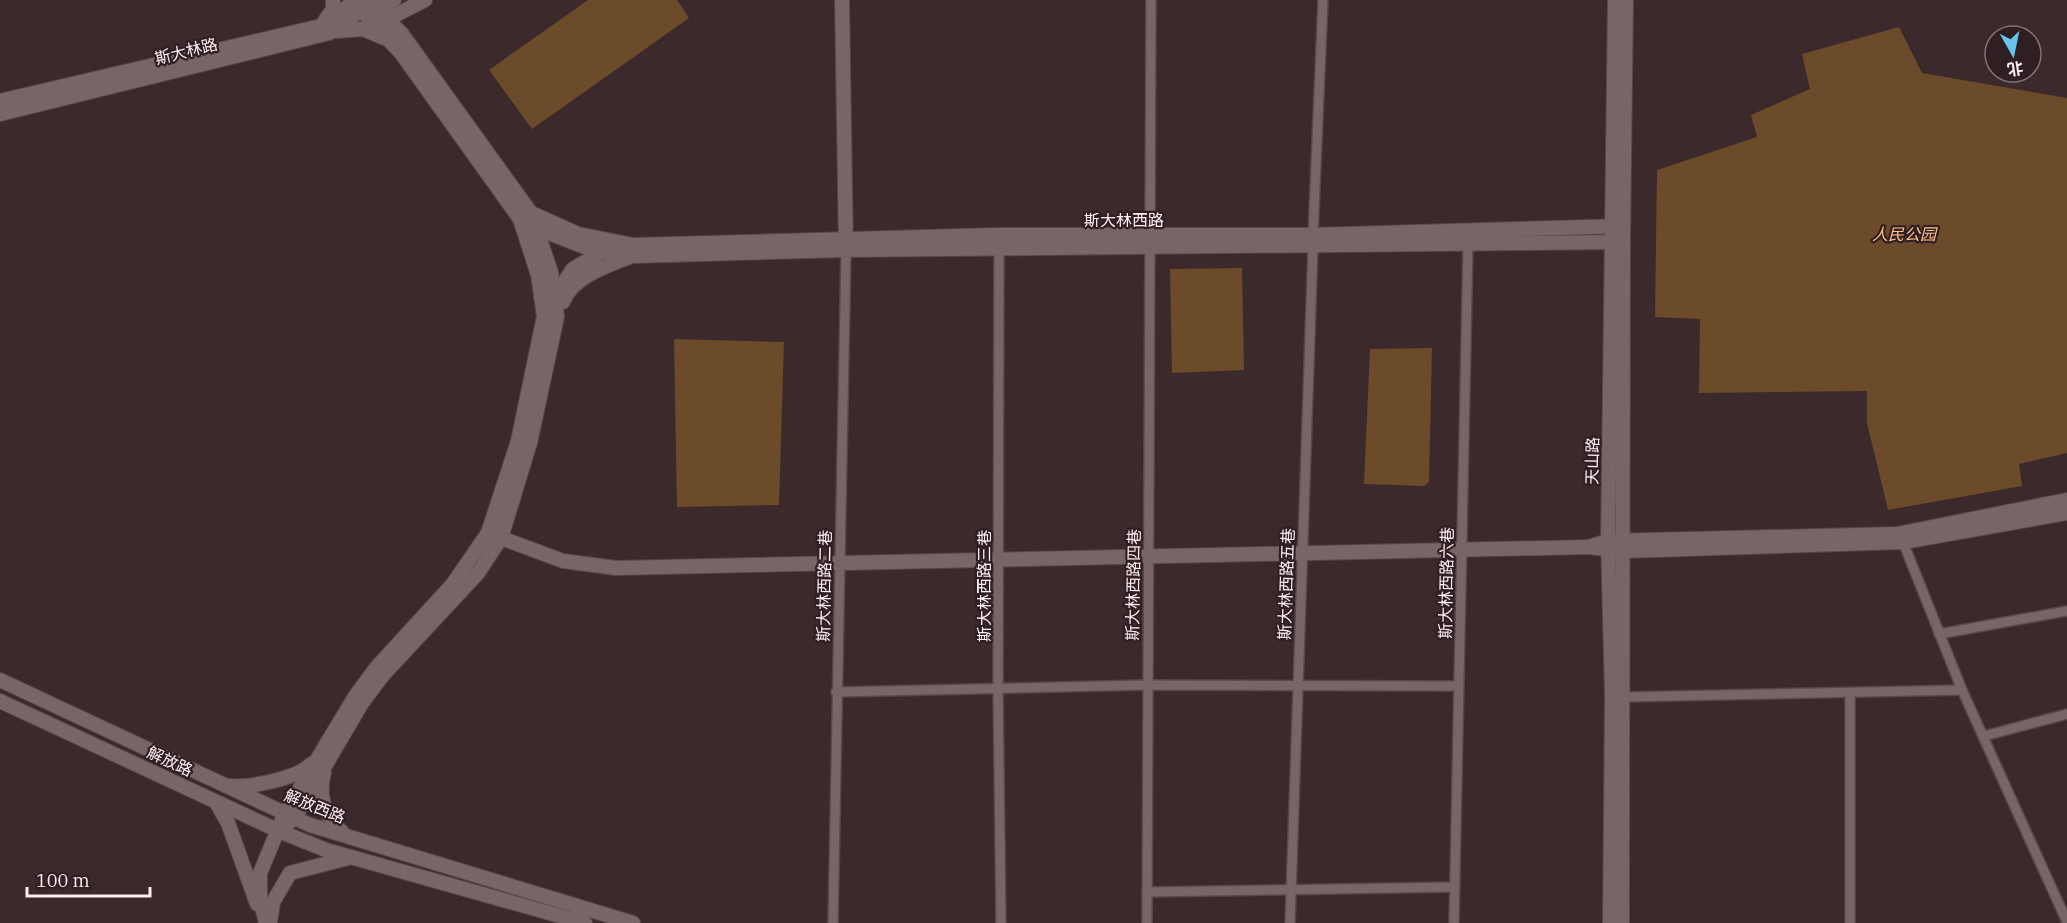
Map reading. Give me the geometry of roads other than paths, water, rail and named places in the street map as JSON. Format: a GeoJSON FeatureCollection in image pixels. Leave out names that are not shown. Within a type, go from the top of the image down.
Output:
{"type":"FeatureCollection","features":[{"type":"Feature","properties":{"kind":"main road"},"geometry":{"type":"LineString","coordinates":[[333,0],[325,29],[363,29],[392,42]]}},
{"type":"Feature","properties":{"kind":"main road","name":"斯大林路"},"geometry":{"type":"LineString","coordinates":[[0,114],[325,29],[334,20],[362,3],[394,0]]}},
{"type":"Feature","properties":{"kind":"main road"},"geometry":{"type":"LineString","coordinates":[[388,19],[426,0]]}},
{"type":"Feature","properties":{"kind":"main road"},"geometry":{"type":"LineString","coordinates":[[842,0],[845,245]]}},
{"type":"Feature","properties":{"kind":"main road","name":"天山路"},"geometry":{"type":"LineString","coordinates":[[1615,0],[1618,226]]}},
{"type":"Feature","properties":{"kind":"main road","name":"天山路"},"geometry":{"type":"LineString","coordinates":[[1610,923],[1612,696],[1608,546],[1626,0]]}},
{"type":"Feature","properties":{"kind":"main road"},"geometry":{"type":"LineString","coordinates":[[362,3],[388,19],[412,47],[531,213],[578,234],[629,250]]}},
{"type":"Feature","properties":{"kind":"main road"},"geometry":{"type":"LineString","coordinates":[[267,923],[260,899],[260,873],[279,831],[323,759],[354,698],[376,668],[494,535],[551,317],[554,297],[551,272],[529,227],[513,209],[362,3]]}},
{"type":"Feature","properties":{"kind":"main road","name":"斯大林路"},"geometry":{"type":"LineString","coordinates":[[0,100],[325,29]]}},
{"type":"Feature","properties":{"kind":"main road"},"geometry":{"type":"LineString","coordinates":[[531,213],[529,227],[538,275],[551,317]]}},
{"type":"Feature","properties":{"kind":"main road","name":"斯大林西路"},"geometry":{"type":"LineString","coordinates":[[845,245],[999,249],[1152,242],[1313,240],[1618,226]]}},
{"type":"Feature","properties":{"kind":"main road"},"geometry":{"type":"LineString","coordinates":[[529,227],[590,249],[629,250]]}},
{"type":"Feature","properties":{"kind":"main road","name":"斯大林西路"},"geometry":{"type":"LineString","coordinates":[[629,250],[845,245],[994,235],[1152,242]]}},
{"type":"Feature","properties":{"kind":"main road","name":"斯大林西路"},"geometry":{"type":"LineString","coordinates":[[1313,240],[1468,244],[1617,242]]}},
{"type":"Feature","properties":{"kind":"main road","name":"天山路"},"geometry":{"type":"LineString","coordinates":[[1617,242],[1623,547],[1622,923]]}},
{"type":"Feature","properties":{"kind":"main road"},"geometry":{"type":"LineString","coordinates":[[551,317],[566,293],[629,250]]}},
{"type":"Feature","properties":{"kind":"main road"},"geometry":{"type":"LineString","coordinates":[[554,297],[573,269],[604,251]]}},
{"type":"Feature","properties":{"kind":"main road"},"geometry":{"type":"LineString","coordinates":[[1623,547],[1897,534],[2067,500]]}},
{"type":"Feature","properties":{"kind":"main road"},"geometry":{"type":"LineString","coordinates":[[494,535],[563,561],[598,567],[840,564],[999,558],[1903,542],[2067,513]]}},
{"type":"Feature","properties":{"kind":"main road","name":"解放西路"},"geometry":{"type":"LineString","coordinates":[[0,680],[223,785],[351,839],[633,923]]}},
{"type":"Feature","properties":{"kind":"main road","name":"解放路"},"geometry":{"type":"LineString","coordinates":[[0,700],[279,831],[326,850],[359,858]]}},
{"type":"Feature","properties":{"kind":"main road"},"geometry":{"type":"LineString","coordinates":[[223,785],[243,786],[297,774],[323,759]]}},
{"type":"Feature","properties":{"kind":"main road"},"geometry":{"type":"LineString","coordinates":[[323,759],[321,786],[324,810],[330,822],[351,839]]}},
{"type":"Feature","properties":{"kind":"main road"},"geometry":{"type":"LineString","coordinates":[[215,801],[228,824],[249,885],[267,923]]}},
{"type":"Feature","properties":{"kind":"main road"},"geometry":{"type":"LineString","coordinates":[[267,923],[273,902],[290,873],[339,859],[359,858],[585,923]]}},
{"type":"Feature","properties":{"kind":"street","name":"斯大林西路四巷"},"geometry":{"type":"LineString","coordinates":[[1147,923],[1146,685],[1152,242],[1151,0]]}},
{"type":"Feature","properties":{"kind":"street","name":"斯大林西路五巷"},"geometry":{"type":"LineString","coordinates":[[1290,923],[1323,0]]}},
{"type":"Feature","properties":{"kind":"street","name":"斯大林西路六巷"},"geometry":{"type":"LineString","coordinates":[[1454,923],[1468,244]]}},
{"type":"Feature","properties":{"kind":"street","name":"斯大林西路二巷"},"geometry":{"type":"LineString","coordinates":[[833,923],[845,245]]}},
{"type":"Feature","properties":{"kind":"street","name":"斯大林西路三巷"},"geometry":{"type":"LineString","coordinates":[[999,249],[998,688],[1001,923]]}},
{"type":"Feature","properties":{"kind":"street"},"geometry":{"type":"LineString","coordinates":[[1903,542],[1962,690],[2067,922]]}},
{"type":"Feature","properties":{"kind":"street"},"geometry":{"type":"LineString","coordinates":[[1939,634],[2067,611]]}},
{"type":"Feature","properties":{"kind":"street"},"geometry":{"type":"LineString","coordinates":[[836,692],[1146,685],[1459,686]]}},
{"type":"Feature","properties":{"kind":"street"},"geometry":{"type":"LineString","coordinates":[[1624,697],[1962,690]]}},
{"type":"Feature","properties":{"kind":"street"},"geometry":{"type":"LineString","coordinates":[[1850,693],[1850,923]]}},
{"type":"Feature","properties":{"kind":"street"},"geometry":{"type":"LineString","coordinates":[[1984,736],[2067,714]]}},
{"type":"Feature","properties":{"kind":"street"},"geometry":{"type":"LineString","coordinates":[[1147,892],[1455,886]]}},
{"type":"Feature","properties":{"kind":"park label","name":"人民公园"},"geometry":{"type":"Point","coordinates":[1904,234]}}]}
